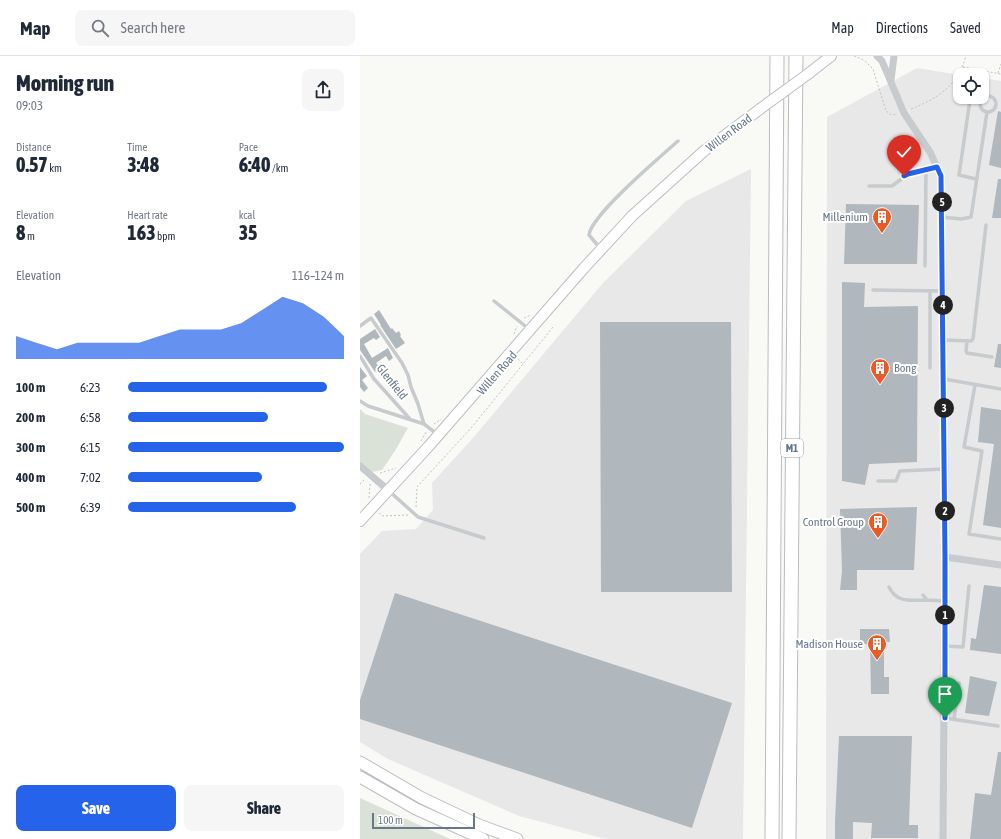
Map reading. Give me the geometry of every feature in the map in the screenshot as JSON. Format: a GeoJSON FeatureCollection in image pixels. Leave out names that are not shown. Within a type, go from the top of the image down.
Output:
{"type":"FeatureCollection","features":[{"type":"Feature","properties":{"kind":"highway","name":"M1"},"geometry":{"type":"LineString","coordinates":[[772,839],[777,56]]}},
{"type":"Feature","properties":{"kind":"highway","name":"M1"},"geometry":{"type":"LineString","coordinates":[[789,839],[796,56]]}},
{"type":"Feature","properties":{"kind":"main road"},"geometry":{"type":"LineString","coordinates":[[360,762],[422,798],[479,825],[517,839]]}},
{"type":"Feature","properties":{"kind":"main road"},"geometry":{"type":"LineString","coordinates":[[360,777],[416,809],[483,839]]}},
{"type":"Feature","properties":{"kind":"street","name":"Willen Road"},"geometry":{"type":"LineString","coordinates":[[360,521],[390,492],[531,331],[601,248],[632,216],[704,151],[831,56]]}},
{"type":"Feature","properties":{"kind":"street"},"geometry":{"type":"LineString","coordinates":[[877,56],[882,62],[904,113],[930,152],[941,176],[945,557],[943,839]]}},
{"type":"Feature","properties":{"kind":"street"},"geometry":{"type":"LineString","coordinates":[[891,82],[894,56]]}},
{"type":"Feature","properties":{"kind":"street","name":"Willen Road"},"geometry":{"type":"LineString","coordinates":[[360,529],[438,435],[605,251],[632,216]]}},
{"type":"Feature","properties":{"kind":"street"},"geometry":{"type":"LineString","coordinates":[[360,466],[390,492]]}},
{"type":"Feature","properties":{"kind":"street"},"geometry":{"type":"LineString","coordinates":[[945,557],[1001,565]]}},
{"type":"Feature","properties":{"kind":"lane"},"geometry":{"type":"LineString","coordinates":[[981,104],[982,109],[987,112],[992,111],[999,105],[996,100],[989,95]]}},
{"type":"Feature","properties":{"kind":"lane"},"geometry":{"type":"LineString","coordinates":[[969,104],[959,175],[976,179]]}},
{"type":"Feature","properties":{"kind":"lane"},"geometry":{"type":"LineString","coordinates":[[942,217],[961,219],[971,217],[987,112]]}},
{"type":"Feature","properties":{"kind":"lane"},"geometry":{"type":"LineString","coordinates":[[601,248],[588,235],[597,218],[621,193],[678,140]]}},
{"type":"Feature","properties":{"kind":"lane"},"geometry":{"type":"LineString","coordinates":[[869,186],[892,186],[908,174],[937,167]]}},
{"type":"Feature","properties":{"kind":"lane"},"geometry":{"type":"LineString","coordinates":[[924,266],[926,170]]}},
{"type":"Feature","properties":{"kind":"lane"},"geometry":{"type":"LineString","coordinates":[[943,340],[971,341],[973,339],[986,225]]}},
{"type":"Feature","properties":{"kind":"lane"},"geometry":{"type":"LineString","coordinates":[[873,290],[943,291]]}},
{"type":"Feature","properties":{"kind":"lane"},"geometry":{"type":"LineString","coordinates":[[930,291],[930,368]]}},
{"type":"Feature","properties":{"kind":"lane"},"geometry":{"type":"LineString","coordinates":[[494,301],[531,331]]}},
{"type":"Feature","properties":{"kind":"lane"},"geometry":{"type":"LineString","coordinates":[[360,326],[372,318],[402,363],[408,375],[424,424]]}},
{"type":"Feature","properties":{"kind":"lane"},"geometry":{"type":"LineString","coordinates":[[967,341],[967,353],[992,357]]}},
{"type":"Feature","properties":{"kind":"lane","name":"Glenfield"},"geometry":{"type":"LineString","coordinates":[[360,356],[374,379],[410,419]]}},
{"type":"Feature","properties":{"kind":"lane"},"geometry":{"type":"LineString","coordinates":[[944,380],[1001,389]]}},
{"type":"Feature","properties":{"kind":"lane"},"geometry":{"type":"LineString","coordinates":[[974,385],[964,447],[982,451],[969,534],[1001,539]]}},
{"type":"Feature","properties":{"kind":"lane"},"geometry":{"type":"LineString","coordinates":[[360,401],[368,406],[424,424],[438,435]]}},
{"type":"Feature","properties":{"kind":"lane"},"geometry":{"type":"LineString","coordinates":[[878,481],[896,481],[900,471],[944,469]]}},
{"type":"Feature","properties":{"kind":"lane"},"geometry":{"type":"LineString","coordinates":[[390,492],[418,517],[484,538]]}},
{"type":"Feature","properties":{"kind":"lane"},"geometry":{"type":"LineString","coordinates":[[945,646],[963,647],[969,586]]}},
{"type":"Feature","properties":{"kind":"lane"},"geometry":{"type":"LineString","coordinates":[[889,587],[892,594],[897,598],[906,600],[945,600]]}},
{"type":"Feature","properties":{"kind":"lane"},"geometry":{"type":"LineString","coordinates":[[923,595],[927,600]]}},
{"type":"Feature","properties":{"kind":"lane"},"geometry":{"type":"LineString","coordinates":[[954,719],[959,682]]}},
{"type":"Feature","properties":{"kind":"lane"},"geometry":{"type":"LineString","coordinates":[[945,718],[998,726]]}},
{"type":"Feature","properties":{"kind":"path"},"geometry":{"type":"LineString","coordinates":[[854,56],[864,60],[873,68],[886,110],[892,115],[904,113],[922,105],[944,91],[956,79],[963,67],[966,56]]}},
{"type":"Feature","properties":{"kind":"path"},"geometry":{"type":"LineString","coordinates":[[998,73],[1001,64]]}},
{"type":"Feature","properties":{"kind":"path"},"geometry":{"type":"LineString","coordinates":[[963,67],[1001,74]]}},
{"type":"Feature","properties":{"kind":"path"},"geometry":{"type":"LineString","coordinates":[[376,511],[383,516],[408,516],[412,512],[416,507],[417,487],[472,427],[553,327]]}},
{"type":"Feature","properties":{"kind":"path"},"geometry":{"type":"LineString","coordinates":[[360,484],[364,479]]}},
{"type":"Feature","properties":{"kind":"shaded area"},"geometry":{"type":"Polygon","coordinates":[[[917,68],[953,74],[953,104],[989,104],[989,79],[1001,81],[1001,839],[826,839],[827,117],[917,68]]]}},
{"type":"Feature","properties":{"kind":"shaded area"},"geometry":{"type":"Polygon","coordinates":[[[751,169],[743,839],[606,839],[519,816],[388,759],[360,742],[360,554],[382,531],[416,529],[433,510],[432,483],[473,438],[603,283],[686,201],[751,169]]]}},
{"type":"Feature","properties":{"kind":"shaded area"},"geometry":{"type":"Polygon","coordinates":[[[360,409],[365,414],[408,428],[382,470],[372,472],[360,463],[360,409]]]}},
{"type":"Feature","properties":{"kind":"shaded area"},"geometry":{"type":"Polygon","coordinates":[[[360,798],[450,839],[360,839],[360,798]]]}},
{"type":"Feature","properties":{"kind":"building"},"geometry":{"type":"Polygon","coordinates":[[[998,111],[1001,112],[1001,168],[989,165],[998,111]]]}},
{"type":"Feature","properties":{"kind":"building"},"geometry":{"type":"Polygon","coordinates":[[[998,179],[1001,179],[1001,218],[992,218],[998,179]]]}},
{"type":"Feature","properties":{"kind":"building","name":"Millenium"},"geometry":{"type":"Polygon","coordinates":[[[846,204],[919,205],[917,264],[844,264],[846,204]]]}},
{"type":"Feature","properties":{"kind":"building","name":"Bong"},"geometry":{"type":"Polygon","coordinates":[[[842,282],[865,283],[864,307],[918,306],[917,462],[869,464],[865,485],[842,481],[842,282]]]}},
{"type":"Feature","properties":{"kind":"building"},"geometry":{"type":"Polygon","coordinates":[[[379,310],[391,329],[392,328],[396,333],[399,331],[400,336],[405,343],[396,349],[374,314],[379,310]]]}},
{"type":"Feature","properties":{"kind":"building"},"geometry":{"type":"Polygon","coordinates":[[[600,322],[731,322],[732,592],[601,592],[600,322]]]}},
{"type":"Feature","properties":{"kind":"building"},"geometry":{"type":"Polygon","coordinates":[[[375,329],[380,337],[376,340],[374,338],[364,344],[372,358],[388,348],[393,358],[389,361],[386,356],[376,363],[380,368],[375,372],[360,350],[360,339],[375,329]]]}},
{"type":"Feature","properties":{"kind":"building"},"geometry":{"type":"Polygon","coordinates":[[[998,344],[1001,344],[1001,368],[994,367],[998,344]]]}},
{"type":"Feature","properties":{"kind":"building"},"geometry":{"type":"Polygon","coordinates":[[[360,367],[367,376],[362,380],[368,388],[364,392],[360,387],[360,367]]]}},
{"type":"Feature","properties":{"kind":"building"},"geometry":{"type":"Polygon","coordinates":[[[981,407],[1001,410],[1001,528],[983,525],[994,444],[978,442],[981,407]]]}},
{"type":"Feature","properties":{"kind":"building","name":"Control Group"},"geometry":{"type":"Polygon","coordinates":[[[917,507],[914,570],[857,570],[857,590],[840,590],[842,571],[840,509],[917,507]]]}},
{"type":"Feature","properties":{"kind":"building"},"geometry":{"type":"Polygon","coordinates":[[[984,585],[1001,587],[1001,654],[970,650],[971,638],[976,639],[984,585]]]}},
{"type":"Feature","properties":{"kind":"building"},"geometry":{"type":"Polygon","coordinates":[[[395,593],[732,703],[692,828],[360,719],[360,700],[395,593]]]}},
{"type":"Feature","properties":{"kind":"building","name":"Madison House"},"geometry":{"type":"Polygon","coordinates":[[[860,629],[889,629],[890,642],[884,642],[884,677],[889,677],[889,694],[871,694],[870,644],[860,644],[860,629]]]}},
{"type":"Feature","properties":{"kind":"building"},"geometry":{"type":"Polygon","coordinates":[[[970,676],[997,682],[989,716],[965,713],[970,676]]]}},
{"type":"Feature","properties":{"kind":"building"},"geometry":{"type":"Polygon","coordinates":[[[839,736],[912,736],[909,825],[918,825],[918,838],[871,838],[872,823],[853,822],[853,839],[835,839],[839,736]]]}},
{"type":"Feature","properties":{"kind":"building"},"geometry":{"type":"Polygon","coordinates":[[[998,752],[1001,752],[1001,839],[970,839],[975,793],[991,795],[998,752]]]}},
{"type":"Feature","properties":{"kind":"place","name":"Millenium"},"geometry":{"type":"Point","coordinates":[882,234]}},
{"type":"Feature","properties":{"kind":"place","name":"Bong"},"geometry":{"type":"Point","coordinates":[880,385]}},
{"type":"Feature","properties":{"kind":"place","name":"Control Group"},"geometry":{"type":"Point","coordinates":[878,539]}},
{"type":"Feature","properties":{"kind":"place","name":"Madison House"},"geometry":{"type":"Point","coordinates":[877,661]}},
{"type":"Feature","properties":{"kind":"route"},"geometry":{"type":"LineString","coordinates":[[904,176],[937,167],[941,176],[945,718]]}}]}
